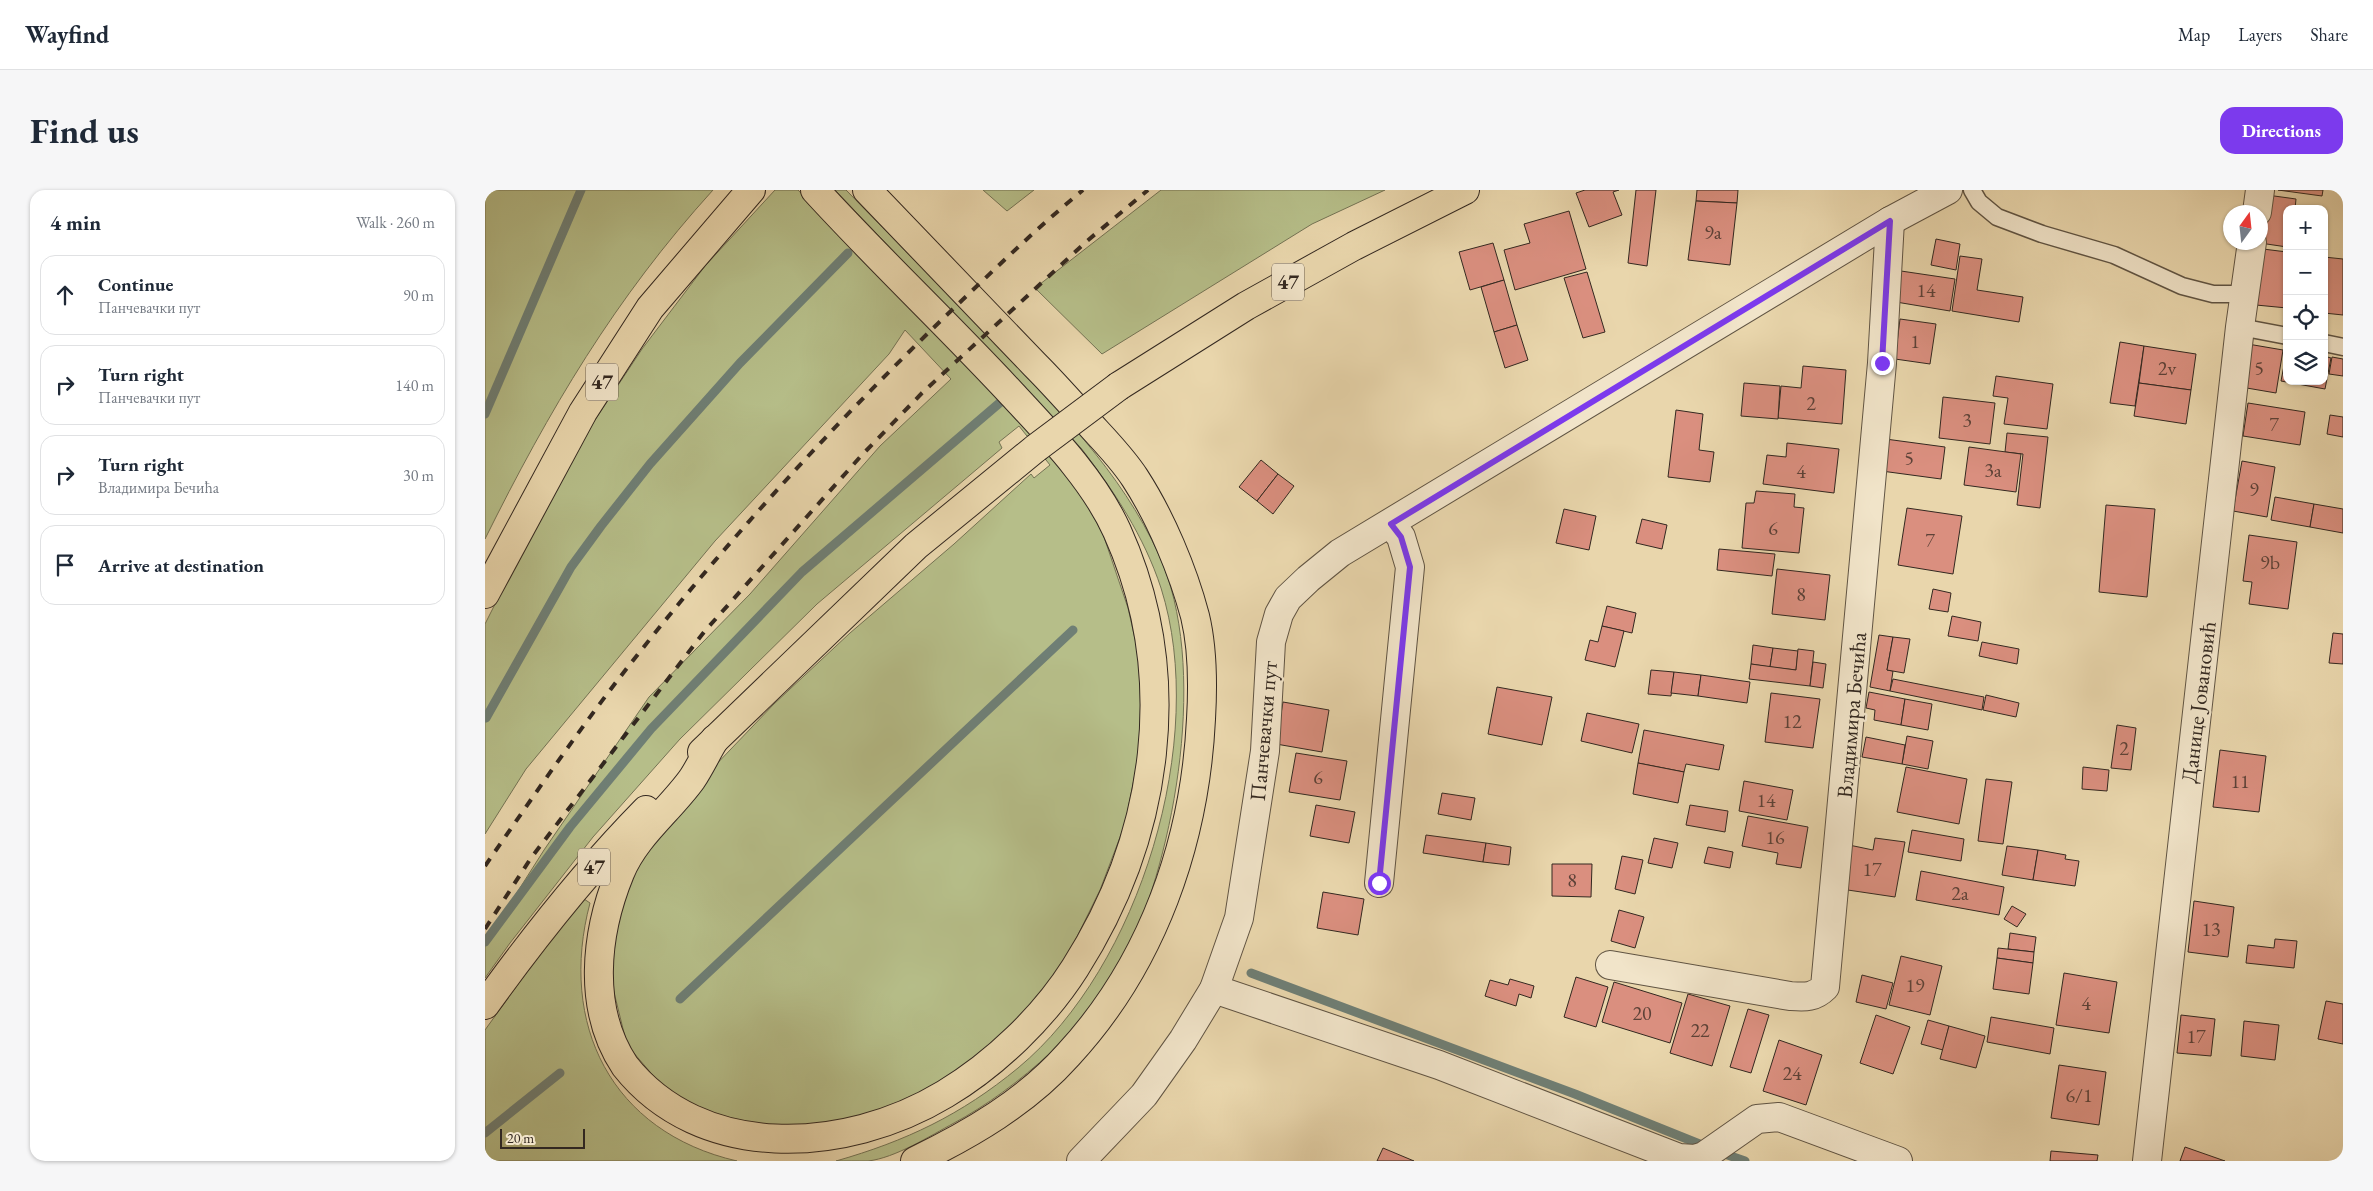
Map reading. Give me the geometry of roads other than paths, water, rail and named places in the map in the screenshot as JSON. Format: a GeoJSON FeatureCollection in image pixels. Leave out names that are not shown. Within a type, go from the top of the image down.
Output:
{"type":"FeatureCollection","features":[{"type":"Feature","properties":{"kind":"main road","name":"47"},"geometry":{"type":"LineString","coordinates":[[485,594],[583,412],[645,316],[751,190]]}},
{"type":"Feature","properties":{"kind":"main road"},"geometry":{"type":"LineString","coordinates":[[715,739],[691,779],[649,827],[621,870],[602,930],[599,992],[603,1020],[622,1062],[634,1079],[658,1105],[682,1121],[707,1134],[742,1142],[786,1145],[816,1144],[852,1137],[944,1095],[988,1063],[1024,1030],[1050,1002],[1073,973],[1091,942],[1123,871],[1138,830],[1147,788],[1154,744],[1156,701],[1152,653],[1141,599],[1128,557],[1115,525],[1064,450],[958,336],[851,229],[815,190]]}},
{"type":"Feature","properties":{"kind":"main road"},"geometry":{"type":"LineString","coordinates":[[867,190],[1057,388],[1135,478],[1166,534],[1195,617],[1201,656],[1203,695],[1200,741],[1186,830],[1175,872],[1154,924],[1129,974],[1068,1056],[1027,1093],[983,1125],[915,1161]]}},
{"type":"Feature","properties":{"kind":"main road","name":"47"},"geometry":{"type":"LineString","coordinates":[[485,1005],[516,962],[612,845],[715,739],[916,546],[1036,448],[1119,386],[1246,306],[1354,246],[1465,190]]}},
{"type":"Feature","properties":{"kind":"street","name":"Панчевачки пут"},"geometry":{"type":"LineString","coordinates":[[1081,1161],[1144,1095],[1183,1040],[1214,989],[1239,918],[1265,751],[1271,642],[1279,614],[1288,598],[1308,578],[1340,553],[1391,524],[1890,221],[1948,190]]}},
{"type":"Feature","properties":{"kind":"street"},"geometry":{"type":"LineString","coordinates":[[2258,205],[2260,190]]}},
{"type":"Feature","properties":{"kind":"street","name":"Владимира Бечића"},"geometry":{"type":"LineString","coordinates":[[1610,966],[1790,996],[1806,997],[1817,995],[1825,987],[1882,363],[1890,221]]}},
{"type":"Feature","properties":{"kind":"street","name":"Данице Јовановић"},"geometry":{"type":"LineString","coordinates":[[2147,1161],[2240,327],[2251,250]]}},
{"type":"Feature","properties":{"kind":"street"},"geometry":{"type":"LineString","coordinates":[[1379,883],[1410,567],[1401,537],[1391,524]]}},
{"type":"Feature","properties":{"kind":"street"},"geometry":{"type":"LineString","coordinates":[[1214,989],[1439,1065],[1679,1158],[1695,1159],[1705,1156],[1757,1119],[1779,1117],[1898,1161]]}},
{"type":"Feature","properties":{"kind":"lane"},"geometry":{"type":"LineString","coordinates":[[1972,190],[1979,202],[1997,217],[2042,234],[2114,255],[2181,286],[2213,294],[2245,294]]}},
{"type":"Feature","properties":{"kind":"lane"},"geometry":{"type":"LineString","coordinates":[[2240,327],[2283,335]]}},
{"type":"Feature","properties":{"kind":"lane"},"geometry":{"type":"LineString","coordinates":[[2328,344],[2343,347]]}},
{"type":"Feature","properties":{"kind":"waterway"},"geometry":{"type":"LineString","coordinates":[[485,414],[581,190]]}},
{"type":"Feature","properties":{"kind":"waterway"},"geometry":{"type":"LineString","coordinates":[[486,718],[571,567],[601,526],[650,464],[740,363],[848,253]]}},
{"type":"Feature","properties":{"kind":"waterway"},"geometry":{"type":"LineString","coordinates":[[485,942],[570,827],[651,729],[802,572],[1003,400]]}},
{"type":"Feature","properties":{"kind":"waterway"},"geometry":{"type":"LineString","coordinates":[[680,999],[1073,630]]}},
{"type":"Feature","properties":{"kind":"waterway"},"geometry":{"type":"LineString","coordinates":[[1251,973],[1575,1094],[1707,1147]]}},
{"type":"Feature","properties":{"kind":"waterway"},"geometry":{"type":"LineString","coordinates":[[485,1133],[560,1073]]}},
{"type":"Feature","properties":{"kind":"waterway"},"geometry":{"type":"LineString","coordinates":[[1719,1152],[1745,1161]]}},
{"type":"Feature","properties":{"kind":"railway"},"geometry":{"type":"LineString","coordinates":[[485,866],[617,681],[737,535],[822,441],[910,351],[1018,247],[1083,190]]}},
{"type":"Feature","properties":{"kind":"railway"},"geometry":{"type":"LineString","coordinates":[[485,929],[531,858],[704,632],[861,456],[922,393],[1087,241],[1148,190]]}}]}
